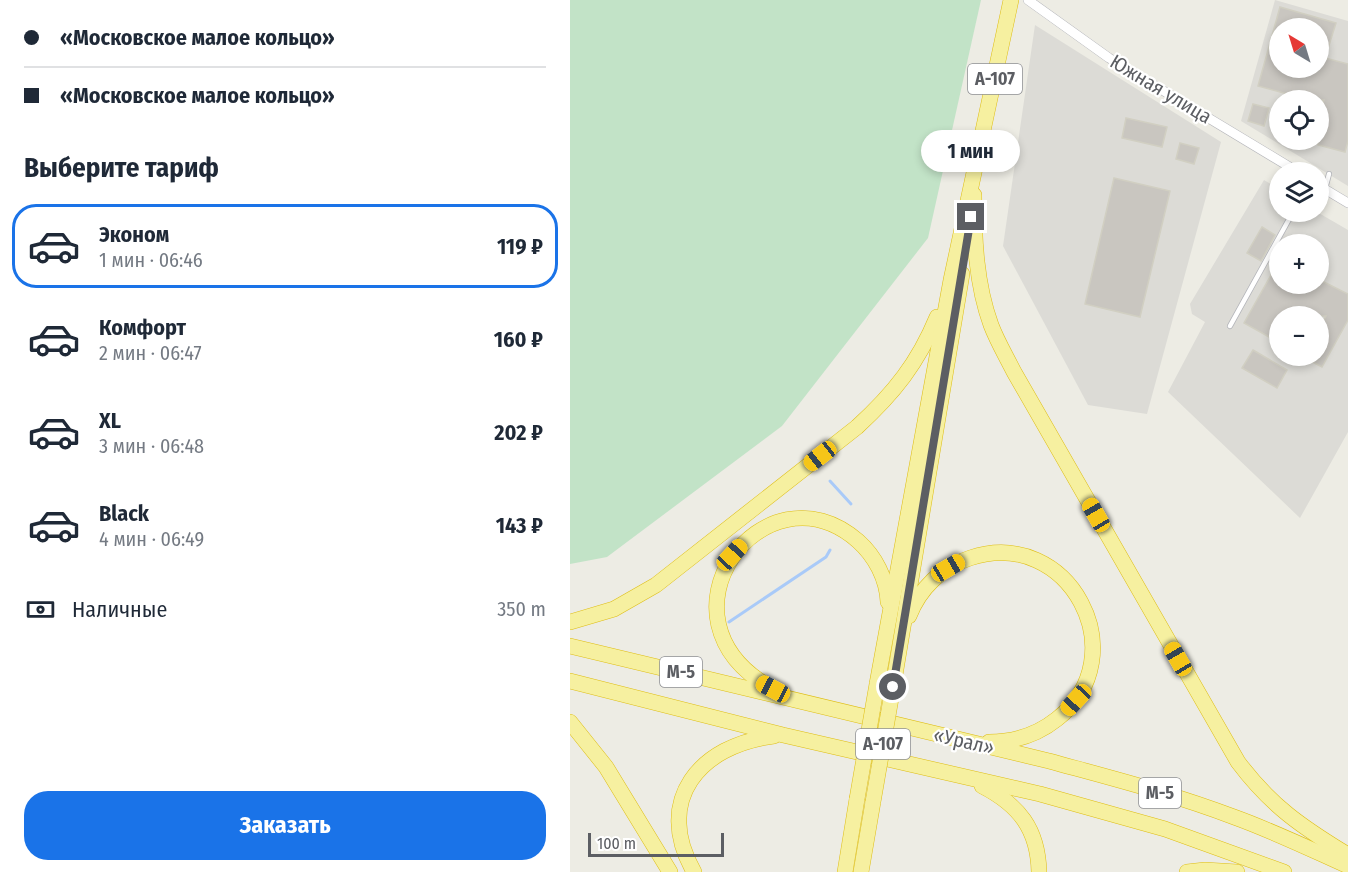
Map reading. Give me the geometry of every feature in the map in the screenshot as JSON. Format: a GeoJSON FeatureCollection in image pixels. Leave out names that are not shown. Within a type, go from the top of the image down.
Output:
{"type":"FeatureCollection","features":[{"type":"Feature","properties":{"kind":"highway","name":"А-107"},"geometry":{"type":"LineString","coordinates":[[845,872],[873,802],[885,686],[951,280],[1011,0]]}},
{"type":"Feature","properties":{"kind":"highway","name":"А-107"},"geometry":{"type":"LineString","coordinates":[[892,643],[985,126]]}},
{"type":"Feature","properties":{"kind":"highway"},"geometry":{"type":"LineString","coordinates":[[974,195],[976,253],[984,304],[1014,372],[1238,762],[1265,795],[1281,810],[1301,826],[1348,855]]}},
{"type":"Feature","properties":{"kind":"highway"},"geometry":{"type":"LineString","coordinates":[[570,622],[614,609],[656,585],[870,415],[892,393],[918,357],[929,338],[951,280]]}},
{"type":"Feature","properties":{"kind":"highway"},"geometry":{"type":"LineString","coordinates":[[791,699],[755,679],[741,666],[722,640],[719,626],[716,601],[725,570],[732,555],[757,532],[783,521],[804,519],[825,522],[851,536],[872,556],[884,582],[892,643]]}},
{"type":"Feature","properties":{"kind":"highway"},"geometry":{"type":"LineString","coordinates":[[892,643],[927,586],[948,568],[984,553],[1006,551],[1026,555],[1046,564],[1073,588],[1089,619],[1092,640],[1092,661],[1087,682],[1076,700],[1049,725],[1025,737],[993,742],[965,741]]}},
{"type":"Feature","properties":{"kind":"highway","name":"«Урал»"},"geometry":{"type":"LineString","coordinates":[[570,646],[1060,764],[1178,798],[1263,828],[1348,866]]}},
{"type":"Feature","properties":{"kind":"highway","name":"«Урал»"},"geometry":{"type":"LineString","coordinates":[[570,681],[783,735],[1040,794],[1165,829],[1284,872]]}},
{"type":"Feature","properties":{"kind":"highway","name":"А-107"},"geometry":{"type":"LineString","coordinates":[[861,872],[857,799],[885,686]]}},
{"type":"Feature","properties":{"kind":"highway"},"geometry":{"type":"LineString","coordinates":[[570,722],[606,767],[670,872]]}},
{"type":"Feature","properties":{"kind":"highway"},"geometry":{"type":"LineString","coordinates":[[694,872],[680,840],[679,820],[681,801],[697,771],[712,757],[731,746],[756,738],[783,735]]}},
{"type":"Feature","properties":{"kind":"highway"},"geometry":{"type":"LineString","coordinates":[[943,771],[979,784],[1013,805],[1024,819],[1034,839],[1039,856],[1040,872]]}},
{"type":"Feature","properties":{"kind":"highway"},"geometry":{"type":"LineString","coordinates":[[835,872],[858,838]]}},
{"type":"Feature","properties":{"kind":"highway"},"geometry":{"type":"LineString","coordinates":[[858,838],[866,872]]}},
{"type":"Feature","properties":{"kind":"highway"},"geometry":{"type":"LineString","coordinates":[[1187,872],[1205,870],[1237,872]]}},
{"type":"Feature","properties":{"kind":"street","name":"Южная улица"},"geometry":{"type":"LineString","coordinates":[[1028,0],[1109,58],[1281,162]]}},
{"type":"Feature","properties":{"kind":"street"},"geometry":{"type":"LineString","coordinates":[[1329,191],[1348,203]]}},
{"type":"Feature","properties":{"kind":"lane"},"geometry":{"type":"LineString","coordinates":[[1230,326],[1287,222]]}},
{"type":"Feature","properties":{"kind":"shaded area"},"geometry":{"type":"Polygon","coordinates":[[[1275,0],[1348,21],[1348,186],[1329,174],[1329,162],[1308,162],[1289,150],[1329,150],[1329,90],[1269,90],[1269,138],[1241,121],[1269,21],[1269,78],[1329,78],[1329,18],[1270,18],[1275,0]]]}},
{"type":"Feature","properties":{"kind":"shaded area"},"geometry":{"type":"Polygon","coordinates":[[[1035,25],[1221,142],[1147,414],[1088,405],[1003,246],[1035,25]]]}},
{"type":"Feature","properties":{"kind":"shaded area"},"geometry":{"type":"Polygon","coordinates":[[[1264,180],[1269,183],[1269,222],[1329,222],[1329,219],[1348,230],[1348,432],[1300,518],[1168,392],[1205,322],[1192,314],[1190,304],[1264,180]]]}},
{"type":"Feature","properties":{"kind":"green space"},"geometry":{"type":"Polygon","coordinates":[[[570,0],[981,0],[928,238],[782,426],[607,557],[570,564],[570,0]]]}},
{"type":"Feature","properties":{"kind":"building"},"geometry":{"type":"Polygon","coordinates":[[[1280,7],[1318,18],[1277,18],[1280,7]]]}},
{"type":"Feature","properties":{"kind":"building"},"geometry":{"type":"Polygon","coordinates":[[[1329,21],[1336,23],[1329,45],[1329,21]]]}},
{"type":"Feature","properties":{"kind":"building"},"geometry":{"type":"Polygon","coordinates":[[[1269,46],[1269,78],[1329,78],[1329,59],[1348,64],[1348,141],[1345,152],[1329,148],[1329,90],[1273,90],[1258,86],[1269,46]]]}},
{"type":"Feature","properties":{"kind":"building"},"geometry":{"type":"Polygon","coordinates":[[[1253,104],[1269,108],[1264,126],[1248,121],[1253,104]]]}},
{"type":"Feature","properties":{"kind":"building"},"geometry":{"type":"Polygon","coordinates":[[[1126,118],[1167,127],[1162,147],[1122,138],[1126,118]]]}},
{"type":"Feature","properties":{"kind":"building"},"geometry":{"type":"Polygon","coordinates":[[[1180,143],[1199,148],[1194,164],[1176,159],[1180,143]]]}},
{"type":"Feature","properties":{"kind":"building"},"geometry":{"type":"Polygon","coordinates":[[[1114,178],[1170,191],[1140,317],[1085,304],[1114,178]]]}},
{"type":"Feature","properties":{"kind":"building"},"geometry":{"type":"Polygon","coordinates":[[[1262,227],[1273,234],[1269,234],[1269,246],[1261,261],[1247,253],[1262,227]]]}},
{"type":"Feature","properties":{"kind":"building"},"geometry":{"type":"Polygon","coordinates":[[[1269,279],[1269,294],[1329,294],[1329,284],[1348,294],[1348,320],[1329,354],[1329,306],[1269,306],[1269,337],[1244,323],[1269,279]]]}},
{"type":"Feature","properties":{"kind":"building"},"geometry":{"type":"Polygon","coordinates":[[[1253,350],[1269,359],[1269,366],[1280,366],[1287,370],[1277,388],[1242,368],[1253,350]]]}},
{"type":"Feature","properties":{"kind":"waterway"},"geometry":{"type":"LineString","coordinates":[[830,481],[851,504]]}},
{"type":"Feature","properties":{"kind":"waterway"},"geometry":{"type":"LineString","coordinates":[[729,622],[826,557],[830,550]]}},
{"type":"Feature","properties":{"kind":"route"},"geometry":{"type":"LineString","coordinates":[[893,687],[971,217]]}}]}
